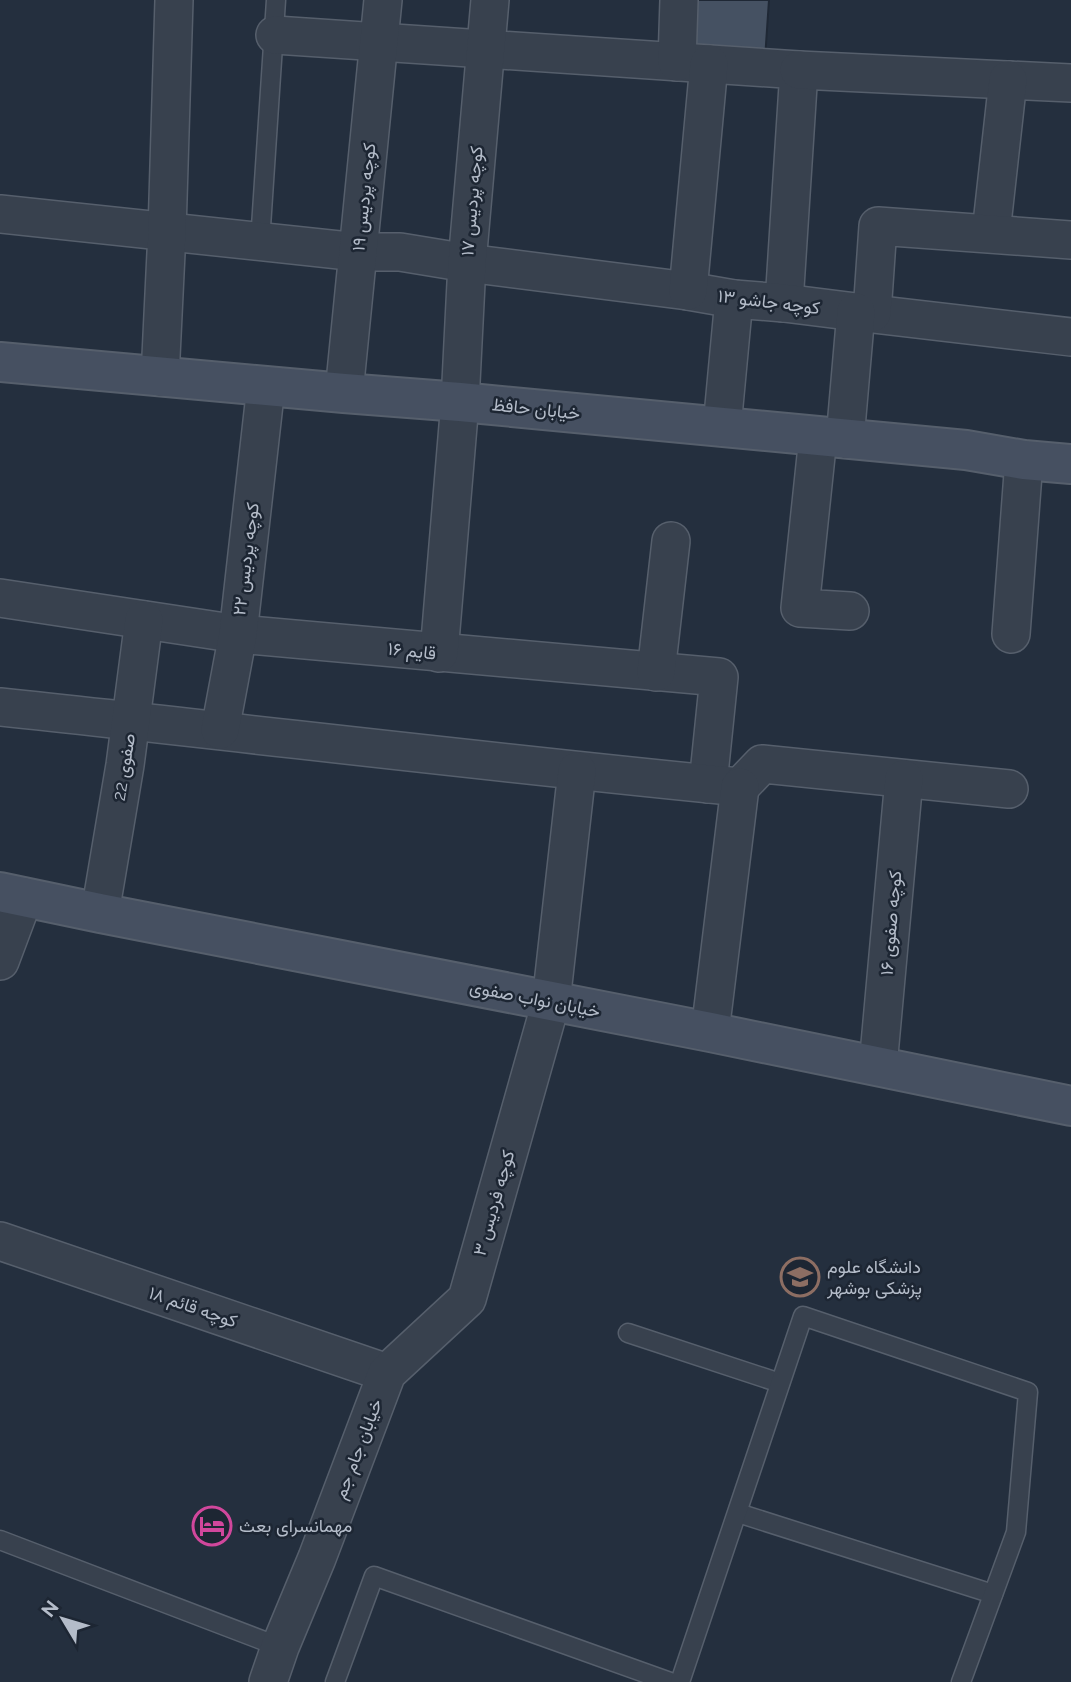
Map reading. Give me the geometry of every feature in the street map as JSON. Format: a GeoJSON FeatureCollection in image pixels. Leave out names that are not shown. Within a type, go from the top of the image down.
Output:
{"type":"FeatureCollection","features":[{"type":"Feature","properties":{"kind":"street"},"geometry":{"type":"LineString","coordinates":[[160,376],[174,0]]}},
{"type":"Feature","properties":{"kind":"street","name":"کوچه پردیس ۱۹"},"geometry":{"type":"LineString","coordinates":[[344,393],[383,0]]}},
{"type":"Feature","properties":{"kind":"street","name":"کوچه پردیس ۱۷"},"geometry":{"type":"LineString","coordinates":[[439,653],[460,402],[467,263],[490,0]]}},
{"type":"Feature","properties":{"kind":"street"},"geometry":{"type":"LineString","coordinates":[[679,0],[693,63],[688,291]]}},
{"type":"Feature","properties":{"kind":"street"},"geometry":{"type":"LineString","coordinates":[[276,18],[379,42],[799,70],[1071,83]]}},
{"type":"Feature","properties":{"kind":"street"},"geometry":{"type":"LineString","coordinates":[[784,303],[799,70]]}},
{"type":"Feature","properties":{"kind":"street"},"geometry":{"type":"LineString","coordinates":[[991,233],[1008,80]]}},
{"type":"Feature","properties":{"kind":"street","name":"کوچه جاشو ۱۳"},"geometry":{"type":"LineString","coordinates":[[0,214],[358,252],[400,252],[734,299],[1071,337]]}},
{"type":"Feature","properties":{"kind":"street"},"geometry":{"type":"LineString","coordinates":[[850,611],[800,608],[831,438],[864,313],[878,226],[1071,240]]}},
{"type":"Feature","properties":{"kind":"street"},"geometry":{"type":"LineString","coordinates":[[722,427],[734,299]]}},
{"type":"Feature","properties":{"kind":"street","name":"خیابان حافظ"},"geometry":{"type":"LineString","coordinates":[[0,362],[965,450],[1024,460],[1071,464]]}},
{"type":"Feature","properties":{"kind":"street","name":"کوچه پردیس ۲۲"},"geometry":{"type":"LineString","coordinates":[[220,730],[238,634],[266,386]]}},
{"type":"Feature","properties":{"kind":"street"},"geometry":{"type":"LineString","coordinates":[[1010,634],[1024,460]]}},
{"type":"Feature","properties":{"kind":"street"},"geometry":{"type":"LineString","coordinates":[[656,672],[671,541]]}},
{"type":"Feature","properties":{"kind":"street","name":"قایم ۱۶"},"geometry":{"type":"LineString","coordinates":[[0,598],[238,634],[719,677],[724,785]]}},
{"type":"Feature","properties":{"kind":"street","name":"صفوی 22"},"geometry":{"type":"LineString","coordinates":[[100,913],[131,721],[144,620]]}},
{"type":"Feature","properties":{"kind":"street"},"geometry":{"type":"LineString","coordinates":[[0,707],[724,785],[762,764],[1009,789]]}},
{"type":"Feature","properties":{"kind":"street","name":"کوچه فردیس ۳"},"geometry":{"type":"LineString","coordinates":[[387,1373],[467,1299],[551,1002],[577,771]]}},
{"type":"Feature","properties":{"kind":"street","name":"کوچه صفوی ۱۶"},"geometry":{"type":"LineString","coordinates":[[878,1066],[904,779]]}},
{"type":"Feature","properties":{"kind":"street"},"geometry":{"type":"LineString","coordinates":[[710,1032],[724,785]]}},
{"type":"Feature","properties":{"kind":"street"},"geometry":{"type":"LineString","coordinates":[[0,961],[12,894]]}},
{"type":"Feature","properties":{"kind":"street","name":"خیابان نواب صفوی"},"geometry":{"type":"LineString","coordinates":[[12,894],[1071,1106]]}},
{"type":"Feature","properties":{"kind":"street","name":"کوچه قائم ۱۸"},"geometry":{"type":"LineString","coordinates":[[0,1241],[387,1373]]}},
{"type":"Feature","properties":{"kind":"street","name":"خیابان جام جم"},"geometry":{"type":"LineString","coordinates":[[268,1682],[387,1373]]}},
{"type":"Feature","properties":{"kind":"lane"},"geometry":{"type":"LineString","coordinates":[[260,242],[276,18]]}},
{"type":"Feature","properties":{"kind":"lane"},"geometry":{"type":"LineString","coordinates":[[680,1682],[803,1316],[1028,1392],[1016,1532],[961,1682]]}},
{"type":"Feature","properties":{"kind":"lane"},"geometry":{"type":"LineString","coordinates":[[628,1333],[780,1383]]}},
{"type":"Feature","properties":{"kind":"lane"},"geometry":{"type":"LineString","coordinates":[[738,1513],[993,1594]]}},
{"type":"Feature","properties":{"kind":"lane"},"geometry":{"type":"LineString","coordinates":[[0,1540],[280,1647]]}},
{"type":"Feature","properties":{"kind":"lane"},"geometry":{"type":"LineString","coordinates":[[335,1682],[374,1576],[670,1682]]}},
{"type":"Feature","properties":{"kind":"building"},"geometry":{"type":"Polygon","coordinates":[[[691,0],[769,0],[765,59],[688,55],[691,0]]]}},
{"type":"Feature","properties":{"kind":"place","name":"دانشگاه علوم پزشکی بوشهر"},"geometry":{"type":"Point","coordinates":[800,1277]}},
{"type":"Feature","properties":{"kind":"place","name":"مهمانسرای بعث"},"geometry":{"type":"Point","coordinates":[212,1526]}}]}
